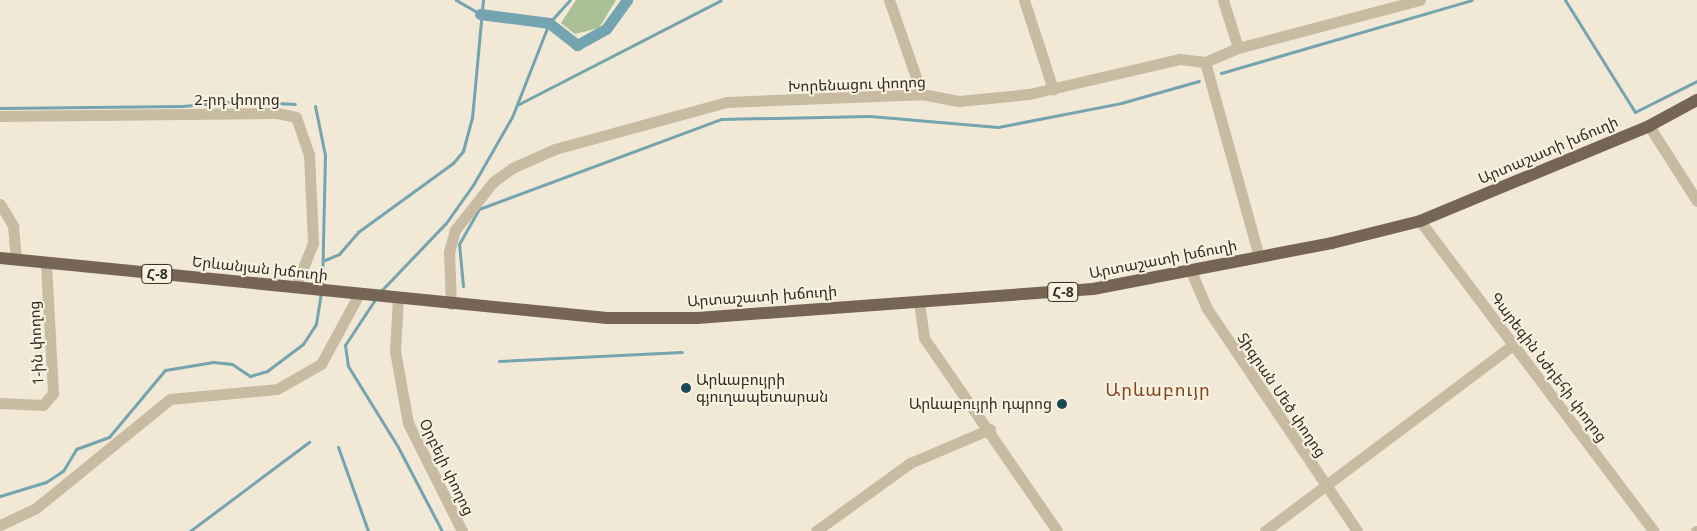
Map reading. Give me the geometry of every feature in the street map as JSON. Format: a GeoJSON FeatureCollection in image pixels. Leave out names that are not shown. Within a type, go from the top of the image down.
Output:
{"type":"FeatureCollection","features":[{"type":"Feature","properties":{"kind":"main road","name":"Արտաշատի խճուղի"},"geometry":{"type":"LineString","coordinates":[[398,297],[451,304],[650,319],[1102,288],[1259,257],[1420,221],[1649,126],[1697,100]]}},
{"type":"Feature","properties":{"kind":"main road","name":"Երևանյան խճուղի"},"geometry":{"type":"LineString","coordinates":[[0,258],[398,297]]}},
{"type":"Feature","properties":{"kind":"street"},"geometry":{"type":"LineString","coordinates":[[889,0],[922,94]]}},
{"type":"Feature","properties":{"kind":"street"},"geometry":{"type":"LineString","coordinates":[[1024,0],[1053,90]]}},
{"type":"Feature","properties":{"kind":"street"},"geometry":{"type":"LineString","coordinates":[[1223,0],[1238,48]]}},
{"type":"Feature","properties":{"kind":"street","name":"Խորենացու փողոց"},"geometry":{"type":"LineString","coordinates":[[451,304],[449,252],[455,230],[493,182],[522,163],[555,149],[697,107],[922,94],[959,101],[1053,90],[1180,59],[1205,62],[1238,48],[1420,0]]}},
{"type":"Feature","properties":{"kind":"street"},"geometry":{"type":"LineString","coordinates":[[1205,62],[1259,257]]}},
{"type":"Feature","properties":{"kind":"street","name":"2-րդ փողոց"},"geometry":{"type":"LineString","coordinates":[[0,116],[277,113],[296,117],[310,154],[313,243],[295,288]]}},
{"type":"Feature","properties":{"kind":"street"},"geometry":{"type":"LineString","coordinates":[[1649,126],[1697,201]]}},
{"type":"Feature","properties":{"kind":"street"},"geometry":{"type":"LineString","coordinates":[[0,204],[13,226],[16,259]]}},
{"type":"Feature","properties":{"kind":"street","name":"Գարեգին Նժդեհի փողոց"},"geometry":{"type":"LineString","coordinates":[[1420,221],[1654,531]]}},
{"type":"Feature","properties":{"kind":"street","name":"1-ին փողոց"},"geometry":{"type":"LineString","coordinates":[[0,403],[43,405],[53,393],[46,263]]}},
{"type":"Feature","properties":{"kind":"street","name":"Տիգրան Մեծ փողոց"},"geometry":{"type":"LineString","coordinates":[[1191,271],[1211,315],[1357,531]]}},
{"type":"Feature","properties":{"kind":"street"},"geometry":{"type":"LineString","coordinates":[[0,525],[36,508],[170,399],[276,389],[321,364],[359,294]]}},
{"type":"Feature","properties":{"kind":"street","name":"Օրբելի փողոց"},"geometry":{"type":"LineString","coordinates":[[398,297],[395,352],[408,423],[462,531]]}},
{"type":"Feature","properties":{"kind":"street"},"geometry":{"type":"LineString","coordinates":[[919,302],[924,338],[990,429],[1058,531]]}},
{"type":"Feature","properties":{"kind":"street"},"geometry":{"type":"LineString","coordinates":[[1265,531],[1514,344]]}},
{"type":"Feature","properties":{"kind":"street"},"geometry":{"type":"LineString","coordinates":[[816,531],[910,463],[990,429]]}},
{"type":"Feature","properties":{"kind":"green space"},"geometry":{"type":"Polygon","coordinates":[[[576,0],[616,0],[599,28],[575,34],[561,23],[576,0]]]}},
{"type":"Feature","properties":{"kind":"waterway"},"geometry":{"type":"LineString","coordinates":[[456,0],[480,14]]}},
{"type":"Feature","properties":{"kind":"waterway"},"geometry":{"type":"LineString","coordinates":[[325,260],[339,254],[358,232],[453,163],[463,151],[472,118],[483,0]]}},
{"type":"Feature","properties":{"kind":"waterway"},"geometry":{"type":"LineString","coordinates":[[379,293],[446,223],[473,185],[512,117],[549,23],[570,0]]}},
{"type":"Feature","properties":{"kind":"waterway"},"geometry":{"type":"LineString","coordinates":[[480,14],[549,23],[577,45],[606,29],[627,0]]}},
{"type":"Feature","properties":{"kind":"waterway"},"geometry":{"type":"LineString","coordinates":[[517,105],[721,0]]}},
{"type":"Feature","properties":{"kind":"waterway"},"geometry":{"type":"LineString","coordinates":[[1221,73],[1472,0]]}},
{"type":"Feature","properties":{"kind":"waterway"},"geometry":{"type":"LineString","coordinates":[[1565,0],[1635,112],[1697,81]]}},
{"type":"Feature","properties":{"kind":"waterway"},"geometry":{"type":"LineString","coordinates":[[463,286],[459,244],[479,209],[721,119],[870,116],[998,127],[1121,103],[1199,81]]}},
{"type":"Feature","properties":{"kind":"waterway"},"geometry":{"type":"LineString","coordinates":[[0,108],[182,106],[240,101],[295,104]]}},
{"type":"Feature","properties":{"kind":"waterway"},"geometry":{"type":"LineString","coordinates":[[315,106],[325,155],[322,287]]}},
{"type":"Feature","properties":{"kind":"waterway"},"geometry":{"type":"LineString","coordinates":[[0,496],[46,482],[63,471],[76,449],[109,437],[165,370],[213,362],[232,364],[250,376],[267,371],[303,344],[316,324],[321,293]]}},
{"type":"Feature","properties":{"kind":"waterway"},"geometry":{"type":"LineString","coordinates":[[376,298],[345,345],[348,366],[398,447],[442,531]]}},
{"type":"Feature","properties":{"kind":"waterway"},"geometry":{"type":"LineString","coordinates":[[499,361],[682,352]]}},
{"type":"Feature","properties":{"kind":"waterway"},"geometry":{"type":"LineString","coordinates":[[190,531],[309,442]]}},
{"type":"Feature","properties":{"kind":"waterway"},"geometry":{"type":"LineString","coordinates":[[338,447],[368,531]]}},
{"type":"Feature","properties":{"kind":"place","name":"Արևաբույրի գյուղապետարան"},"geometry":{"type":"Point","coordinates":[686,388]}},
{"type":"Feature","properties":{"kind":"place","name":"Արևաբույրի դպրոց"},"geometry":{"type":"Point","coordinates":[1062,404]}},
{"type":"Feature","properties":{"kind":"district","name":"Արևաբույր"},"geometry":{"type":"Point","coordinates":[1158,389]}}]}
